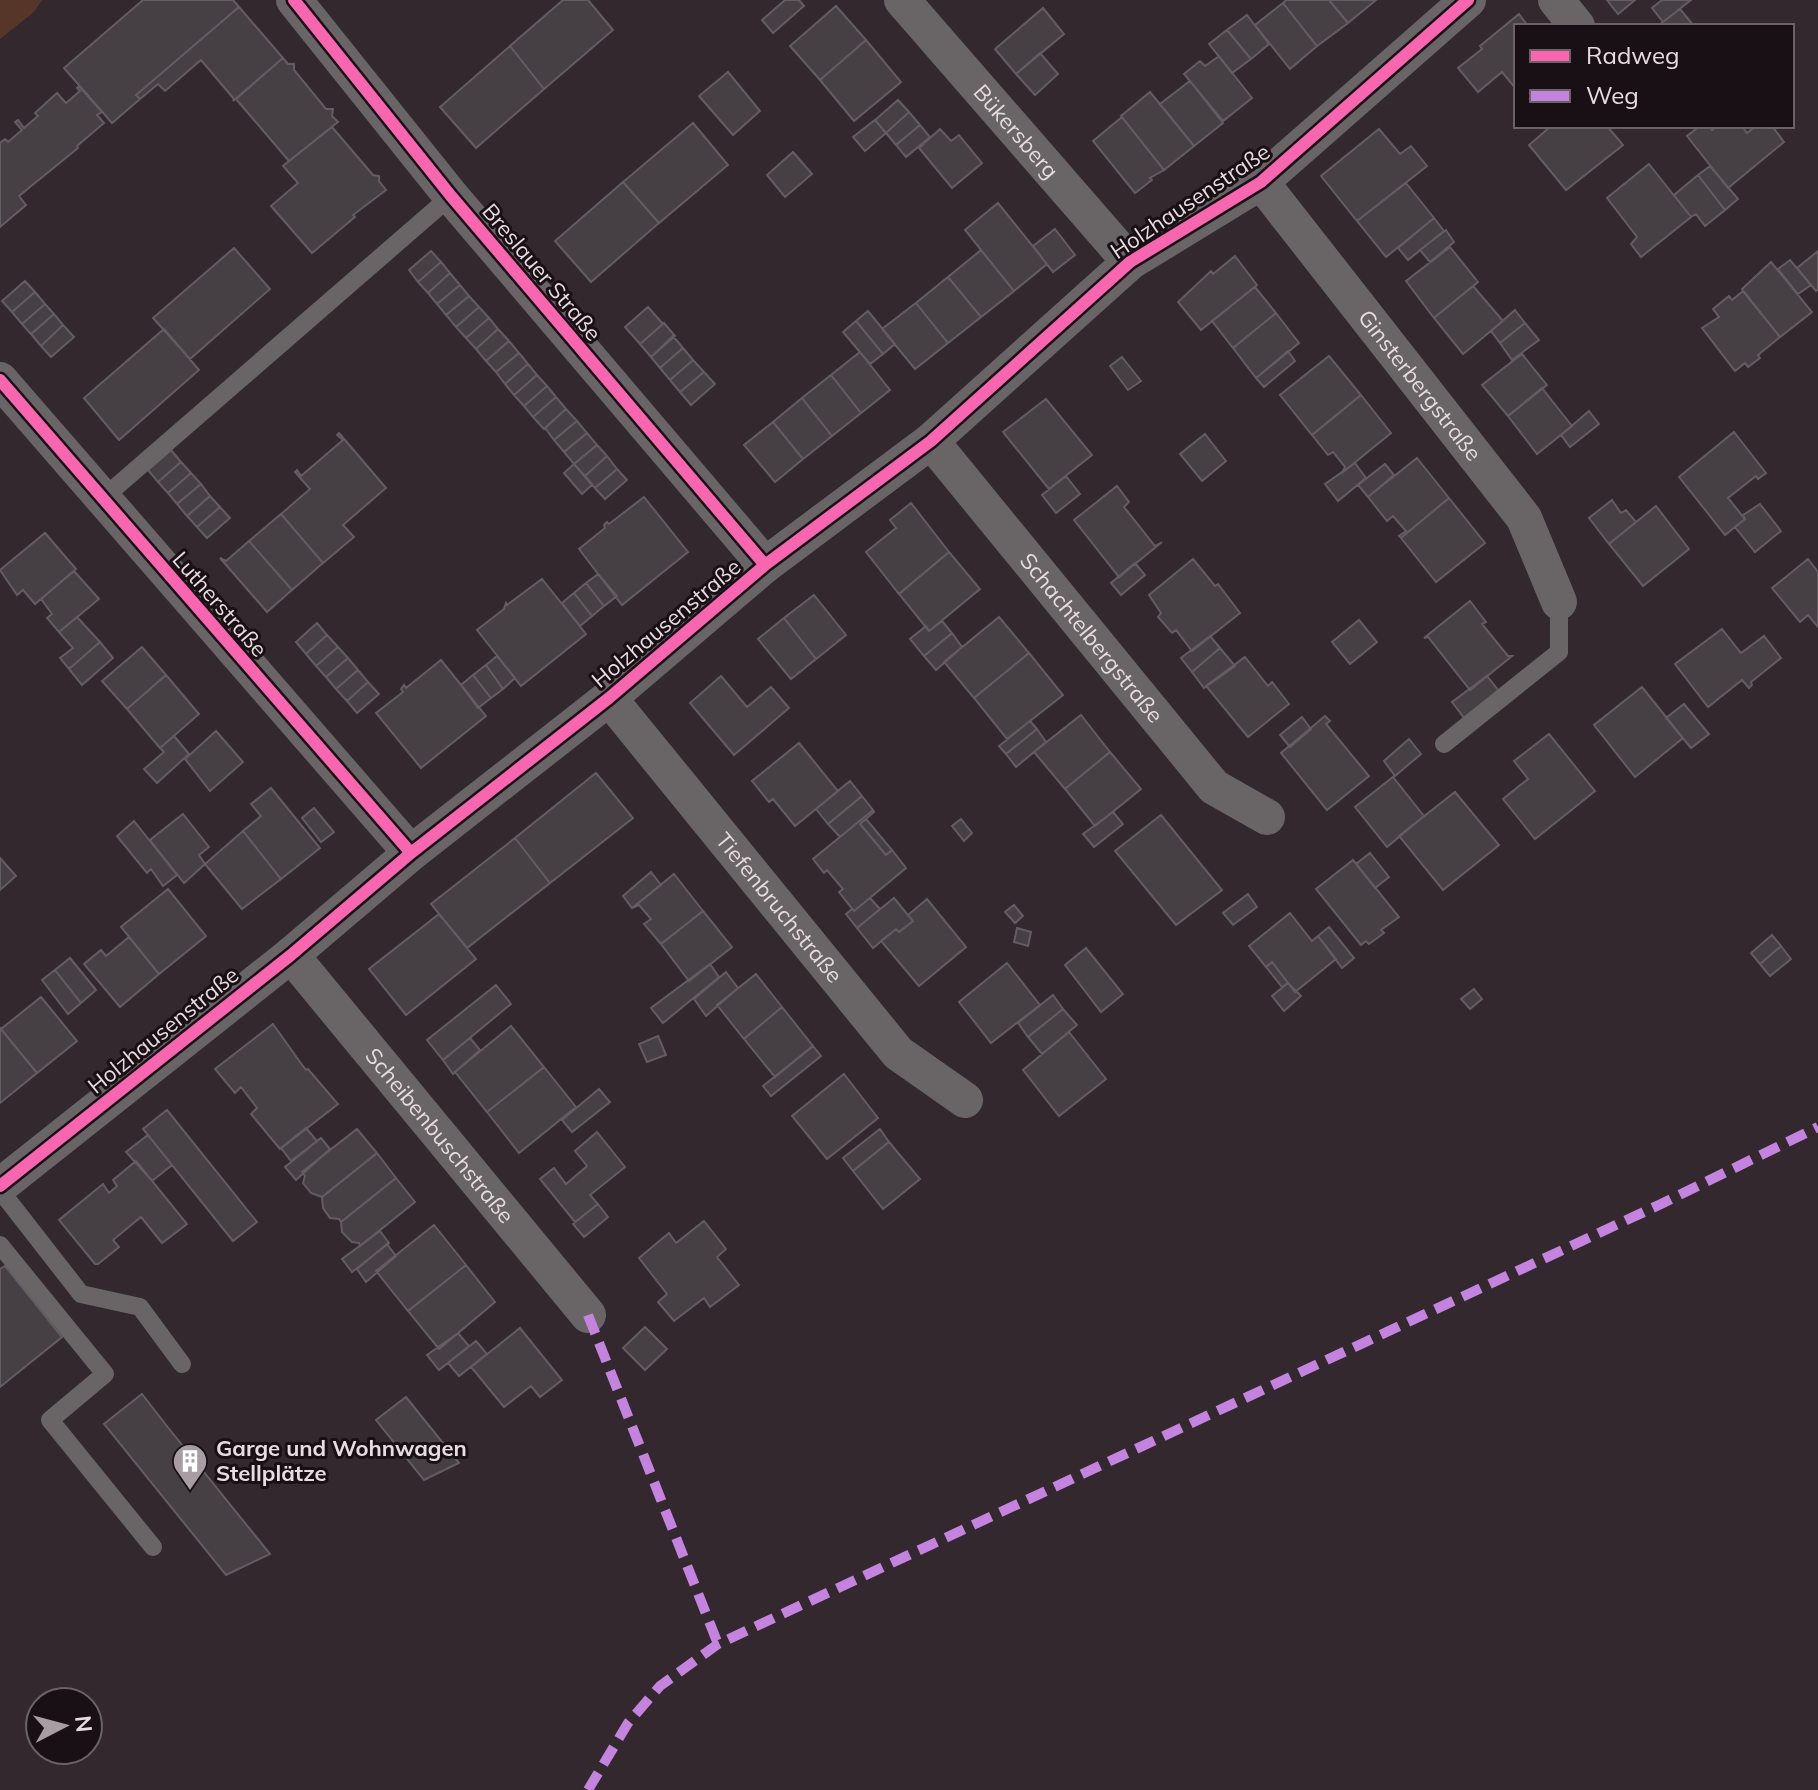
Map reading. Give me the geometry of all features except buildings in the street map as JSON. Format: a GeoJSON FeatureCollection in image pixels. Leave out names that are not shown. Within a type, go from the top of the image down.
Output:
{"type":"FeatureCollection","features":[{"type":"Feature","properties":{"kind":"street","name":"Breslauer Straße"},"geometry":{"type":"LineString","coordinates":[[294,0],[451,196],[765,565]]}},
{"type":"Feature","properties":{"kind":"street","name":"Bükersberg"},"geometry":{"type":"LineString","coordinates":[[902,0],[1130,262]]}},
{"type":"Feature","properties":{"kind":"street","name":"Holzhausenstraße"},"geometry":{"type":"LineString","coordinates":[[0,1188],[291,955],[411,853],[609,698],[765,565],[931,441],[1130,262],[1261,182],[1468,0]]}},
{"type":"Feature","properties":{"kind":"street"},"geometry":{"type":"LineString","coordinates":[[1556,0],[1575,24]]}},
{"type":"Feature","properties":{"kind":"street","name":"Ginsterbergstraße"},"geometry":{"type":"LineString","coordinates":[[1261,182],[1524,518],[1559,602]]}},
{"type":"Feature","properties":{"kind":"street","name":"Lutherstraße"},"geometry":{"type":"LineString","coordinates":[[0,380],[411,853]]}},
{"type":"Feature","properties":{"kind":"street","name":"Schachtelbergstraße"},"geometry":{"type":"LineString","coordinates":[[931,441],[1214,787],[1267,817]]}},
{"type":"Feature","properties":{"kind":"street","name":"Tiefenbruchstraße"},"geometry":{"type":"LineString","coordinates":[[609,698],[898,1053],[965,1100]]}},
{"type":"Feature","properties":{"kind":"street","name":"Scheibenbuschstraße"},"geometry":{"type":"LineString","coordinates":[[291,955],[588,1315]]}},
{"type":"Feature","properties":{"kind":"lane"},"geometry":{"type":"LineString","coordinates":[[102,499],[451,196]]}},
{"type":"Feature","properties":{"kind":"lane"},"geometry":{"type":"LineString","coordinates":[[1444,744],[1559,652],[1559,602]]}},
{"type":"Feature","properties":{"kind":"lane"},"geometry":{"type":"LineString","coordinates":[[0,1188],[81,1294],[140,1307],[182,1364]]}},
{"type":"Feature","properties":{"kind":"lane"},"geometry":{"type":"LineString","coordinates":[[0,1245],[105,1374],[50,1420],[153,1547]]}},
{"type":"Feature","properties":{"kind":"shaded area"},"geometry":{"type":"Polygon","coordinates":[[[0,0],[42,0],[34,12],[0,39],[0,0]]]}},
{"type":"Feature","properties":{"kind":"marked path"},"geometry":{"type":"LineString","coordinates":[[588,1790],[628,1723],[660,1686],[718,1644],[1661,1204],[1818,1127]]}},
{"type":"Feature","properties":{"kind":"marked path"},"geometry":{"type":"LineString","coordinates":[[588,1315],[718,1644]]}},
{"type":"Feature","properties":{"kind":"cycle path"},"geometry":{"type":"LineString","coordinates":[[294,0],[451,196],[765,565]]}},
{"type":"Feature","properties":{"kind":"cycle path"},"geometry":{"type":"LineString","coordinates":[[0,1186],[291,955],[411,853],[609,698],[765,565],[931,441],[1130,262],[1261,182],[1468,0]]}},
{"type":"Feature","properties":{"kind":"cycle path"},"geometry":{"type":"LineString","coordinates":[[0,380],[411,853]]}},
{"type":"Feature","properties":{"kind":"place","name":"Garge und Wohnwagen Stellplätze"},"geometry":{"type":"Point","coordinates":[190,1492]}}]}
